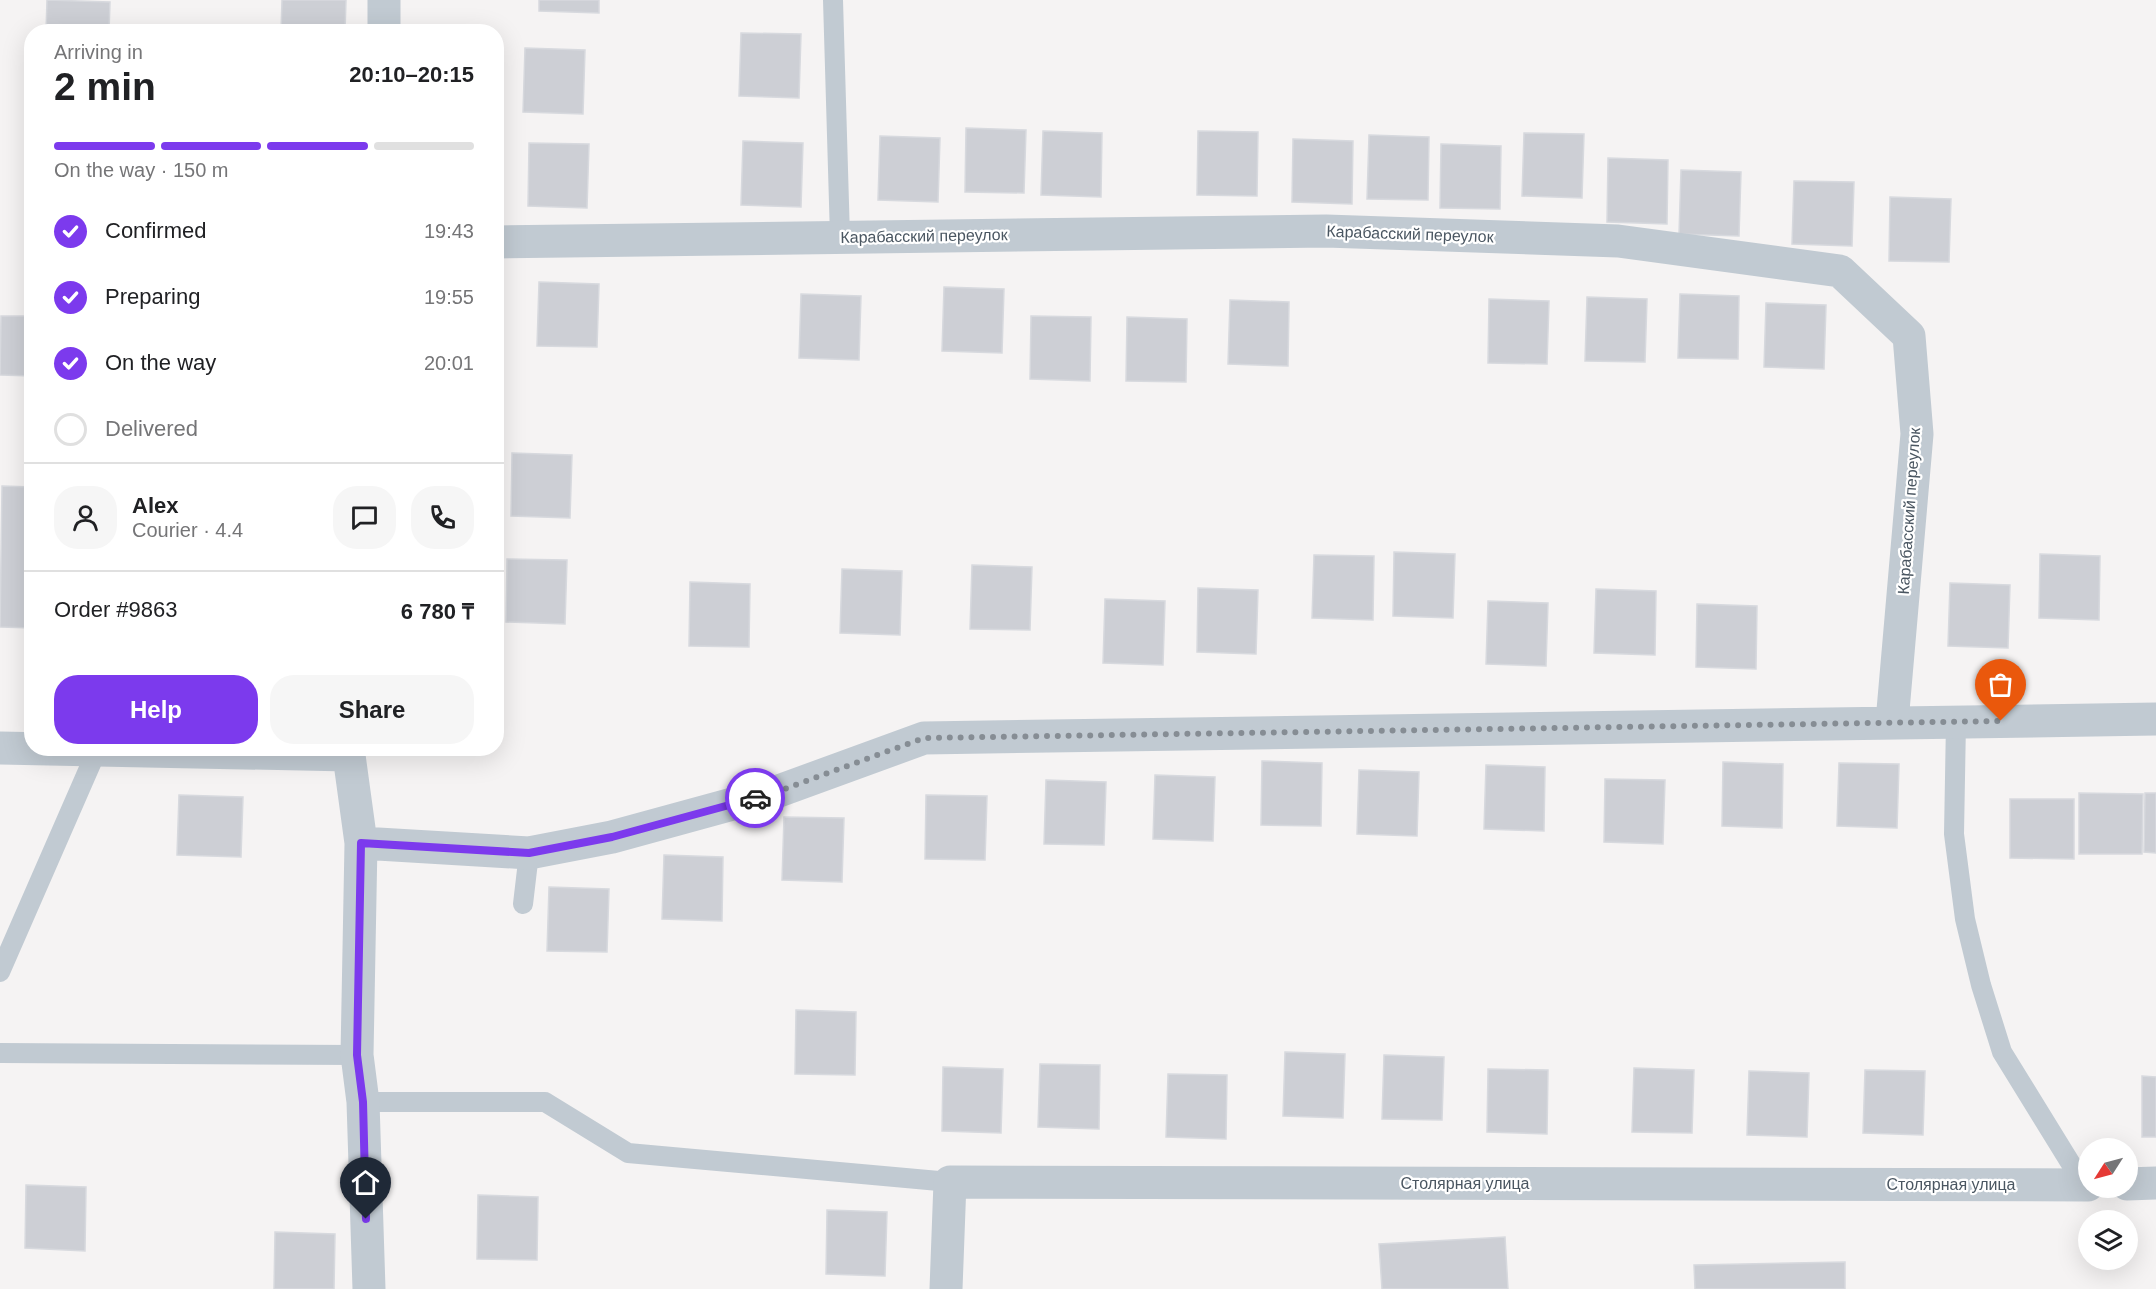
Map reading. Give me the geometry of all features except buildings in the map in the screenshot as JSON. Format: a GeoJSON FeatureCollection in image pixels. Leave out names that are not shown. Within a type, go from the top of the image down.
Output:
{"type":"FeatureCollection","features":[{"type":"Feature","properties":{"kind":"street"},"geometry":{"type":"LineString","coordinates":[[384,0],[384,24]]}},
{"type":"Feature","properties":{"kind":"street","name":"Карабасский переулок"},"geometry":{"type":"LineString","coordinates":[[504,242],[1350,231],[1618,241],[1840,271],[1909,336],[1917,434],[1892,722]]}},
{"type":"Feature","properties":{"kind":"street"},"geometry":{"type":"LineString","coordinates":[[361,843],[529,853],[612,837],[776,792],[924,738],[2156,719]]}},
{"type":"Feature","properties":{"kind":"street"},"geometry":{"type":"LineString","coordinates":[[0,748],[24,748]]}},
{"type":"Feature","properties":{"kind":"street"},"geometry":{"type":"LineString","coordinates":[[349,756],[361,843],[357,1055],[363,1102],[369,1289]]}},
{"type":"Feature","properties":{"kind":"street"},"geometry":{"type":"LineString","coordinates":[[946,1289],[950,1182]]}},
{"type":"Feature","properties":{"kind":"street","name":"Столярная улица"},"geometry":{"type":"LineString","coordinates":[[950,1182],[2078,1185]]}},
{"type":"Feature","properties":{"kind":"street"},"geometry":{"type":"LineString","coordinates":[[2138,1184],[2156,1184]]}},
{"type":"Feature","properties":{"kind":"lane"},"geometry":{"type":"LineString","coordinates":[[833,0],[840,237]]}},
{"type":"Feature","properties":{"kind":"lane"},"geometry":{"type":"LineString","coordinates":[[1956,722],[1954,834],[1965,919],[1981,985],[2002,1052],[2078,1172]]}},
{"type":"Feature","properties":{"kind":"lane"},"geometry":{"type":"LineString","coordinates":[[0,972],[94,756]]}},
{"type":"Feature","properties":{"kind":"lane"},"geometry":{"type":"LineString","coordinates":[[523,904],[529,853]]}},
{"type":"Feature","properties":{"kind":"lane"},"geometry":{"type":"LineString","coordinates":[[0,1053],[357,1055]]}},
{"type":"Feature","properties":{"kind":"lane"},"geometry":{"type":"LineString","coordinates":[[363,1102],[544,1102],[628,1153],[950,1182]]}},
{"type":"Feature","properties":{"kind":"way so far"},"geometry":{"type":"LineString","coordinates":[[755,798],[924,738],[2001,721]]}},
{"type":"Feature","properties":{"kind":"route"},"geometry":{"type":"LineString","coordinates":[[366,1219],[363,1102],[357,1055],[361,843],[529,853],[612,837],[755,798]]}}]}
